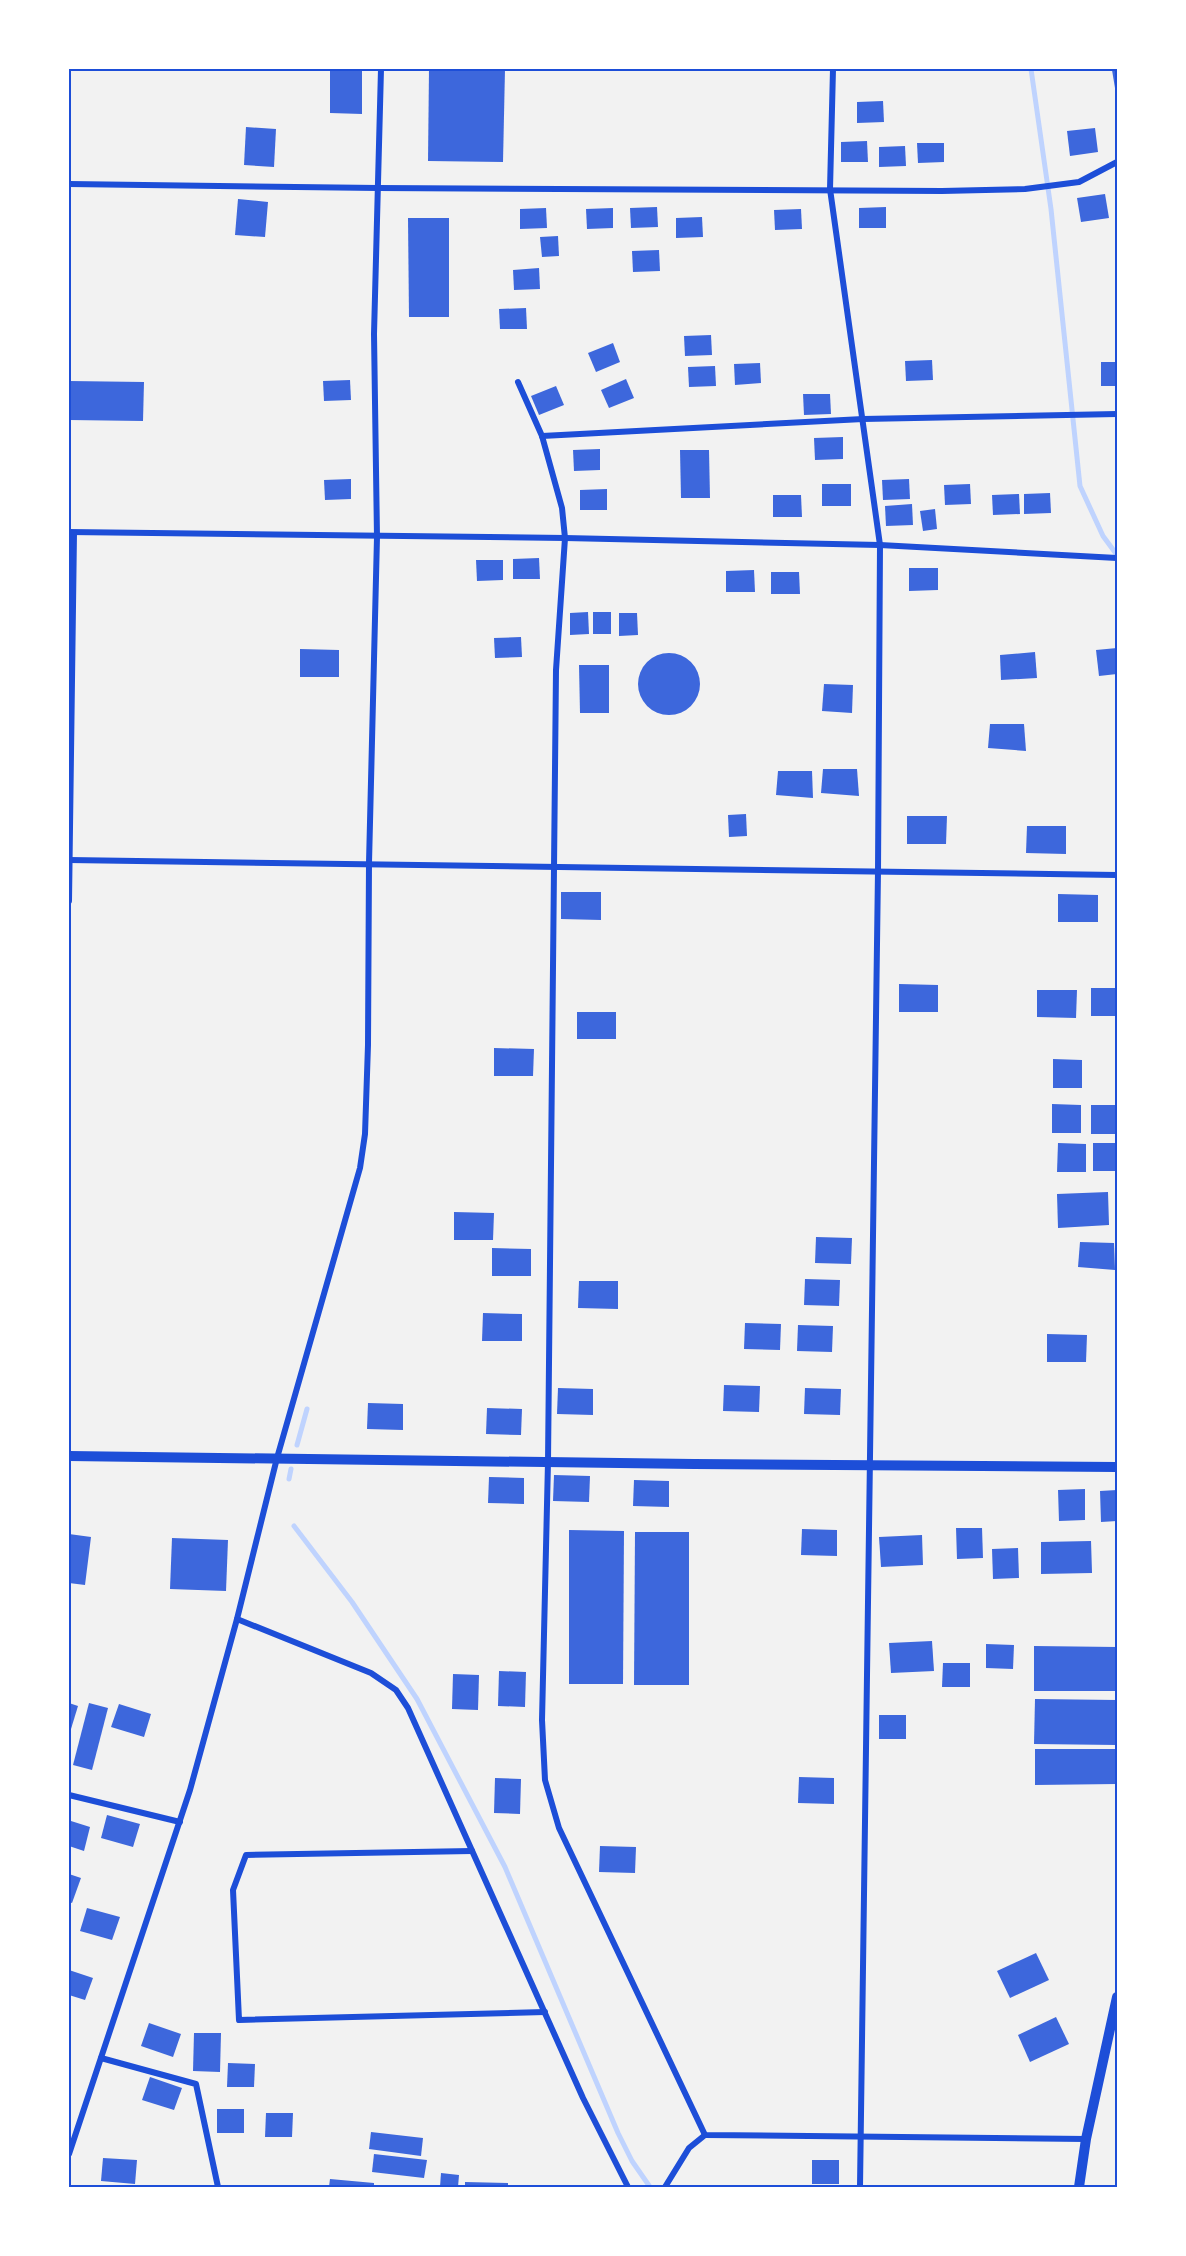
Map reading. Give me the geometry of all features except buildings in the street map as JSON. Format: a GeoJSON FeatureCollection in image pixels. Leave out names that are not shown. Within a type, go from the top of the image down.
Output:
{"type":"FeatureCollection","features":[{"type":"Feature","properties":{"kind":"street"},"geometry":{"type":"LineString","coordinates":[[69,2154],[70,2145],[180,1822],[237,1619],[277,1458],[360,1168],[365,1134],[368,1045],[369,863],[377,537],[374,334],[381,69]]}},
{"type":"Feature","properties":{"kind":"street"},"geometry":{"type":"LineString","coordinates":[[833,69],[830,189],[880,545],[878,871],[860,2187]]}},
{"type":"Feature","properties":{"kind":"street"},"geometry":{"type":"LineString","coordinates":[[69,184],[942,191],[1035,188],[1079,182],[1117,162]]}},
{"type":"Feature","properties":{"kind":"street"},"geometry":{"type":"LineString","coordinates":[[518,382],[542,436],[562,508],[564,538],[556,670],[553,865],[548,1462],[542,1720],[545,1780],[559,1828],[705,2135]]}},
{"type":"Feature","properties":{"kind":"street"},"geometry":{"type":"LineString","coordinates":[[542,436],[863,419],[1117,414]]}},
{"type":"Feature","properties":{"kind":"street"},"geometry":{"type":"LineString","coordinates":[[69,901],[72,532],[564,538],[880,545],[1117,558]]}},
{"type":"Feature","properties":{"kind":"street"},"geometry":{"type":"LineString","coordinates":[[70,860],[553,865],[1117,875]]}},
{"type":"Feature","properties":{"kind":"street"},"geometry":{"type":"LineString","coordinates":[[69,1456],[1117,1467]]}},
{"type":"Feature","properties":{"kind":"street"},"geometry":{"type":"LineString","coordinates":[[237,1619],[371,1674],[396,1690],[408,1708],[583,2098],[628,2187]]}},
{"type":"Feature","properties":{"kind":"street"},"geometry":{"type":"LineString","coordinates":[[69,1795],[180,1822]]}},
{"type":"Feature","properties":{"kind":"street"},"geometry":{"type":"LineString","coordinates":[[472,1851],[246,1855],[233,1890],[239,2020],[544,2012]]}},
{"type":"Feature","properties":{"kind":"street"},"geometry":{"type":"LineString","coordinates":[[1079,2187],[1086,2139],[1114,2021],[1117,1997]]}},
{"type":"Feature","properties":{"kind":"street"},"geometry":{"type":"LineString","coordinates":[[101,2058],[196,2084],[218,2187]]}},
{"type":"Feature","properties":{"kind":"street"},"geometry":{"type":"LineString","coordinates":[[665,2187],[689,2148],[705,2135],[1086,2139]]}},
{"type":"Feature","properties":{"kind":"waterway"},"geometry":{"type":"LineString","coordinates":[[1031,69],[1051,209],[1080,486],[1103,536],[1117,555]]}},
{"type":"Feature","properties":{"kind":"waterway"},"geometry":{"type":"LineString","coordinates":[[297,1445],[307,1409]]}},
{"type":"Feature","properties":{"kind":"waterway"},"geometry":{"type":"LineString","coordinates":[[289,1479],[291,1469]]}},
{"type":"Feature","properties":{"kind":"waterway"},"geometry":{"type":"LineString","coordinates":[[294,1526],[352,1602],[417,1699],[505,1867],[618,2133],[632,2161],[650,2187]]}}]}
